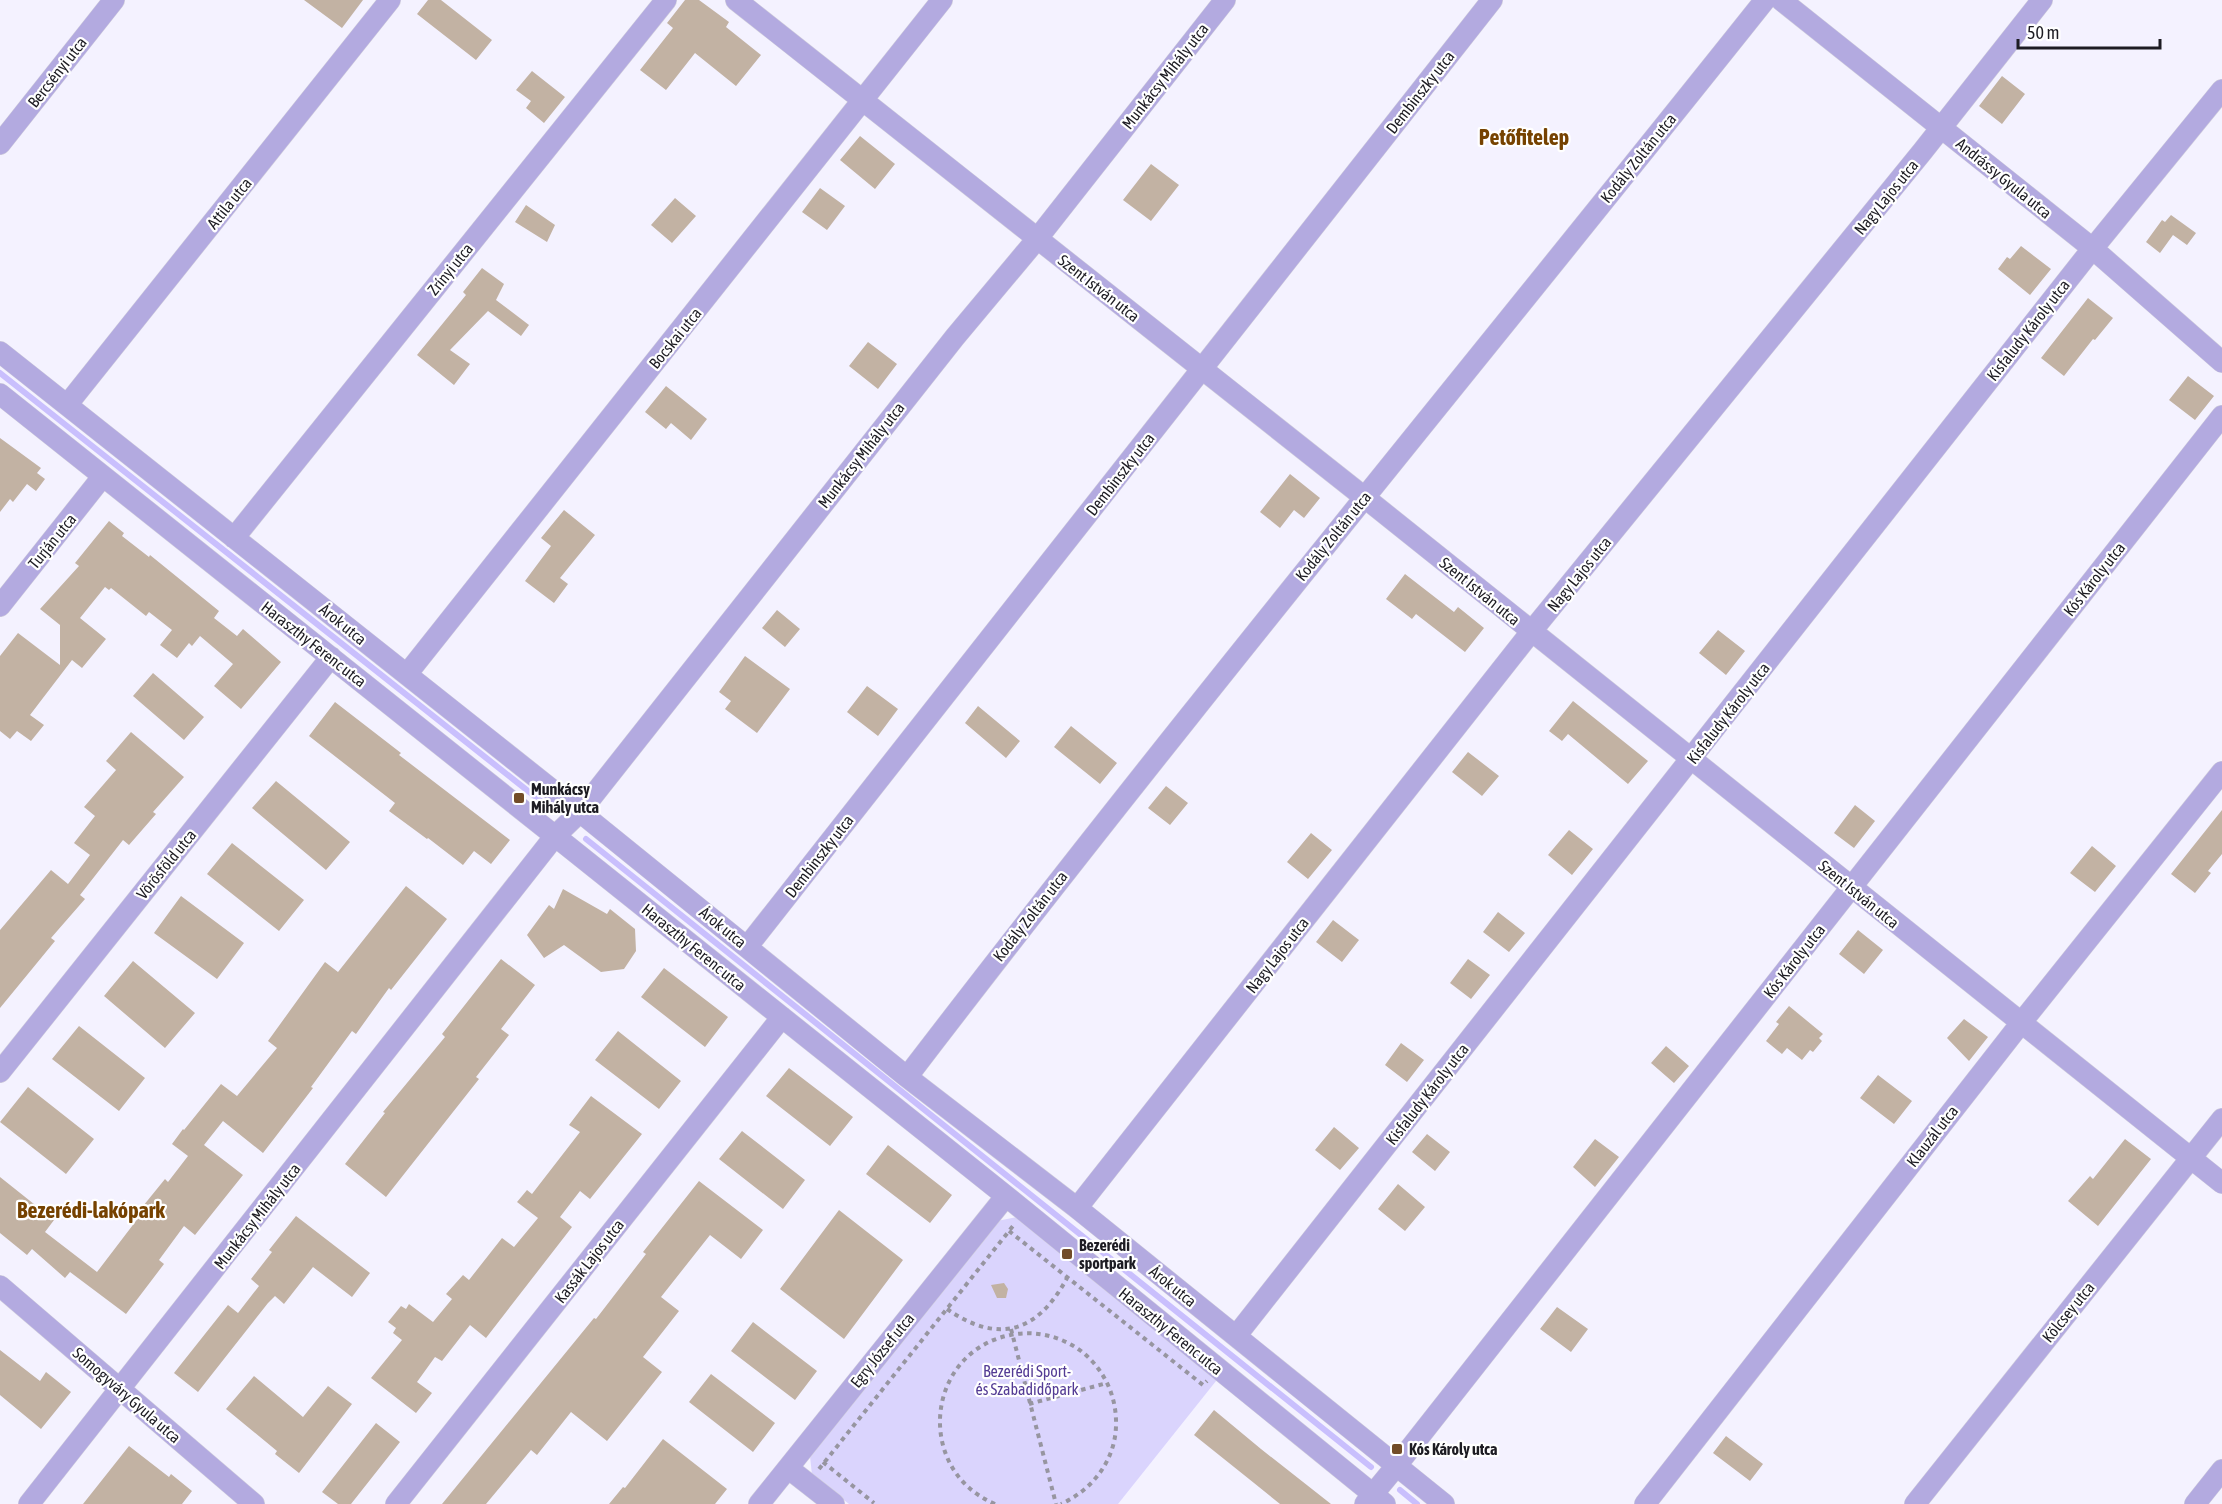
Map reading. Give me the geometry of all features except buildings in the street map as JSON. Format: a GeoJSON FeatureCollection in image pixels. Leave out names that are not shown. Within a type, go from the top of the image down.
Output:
{"type":"FeatureCollection","features":[{"type":"Feature","properties":{"kind":"street","name":"Bercsényi utca"},"geometry":{"type":"LineString","coordinates":[[0,144],[114,0]]}},
{"type":"Feature","properties":{"kind":"street","name":"Attila utca"},"geometry":{"type":"LineString","coordinates":[[67,405],[390,0]]}},
{"type":"Feature","properties":{"kind":"street","name":"Zrínyi utca"},"geometry":{"type":"LineString","coordinates":[[234,538],[666,0]]}},
{"type":"Feature","properties":{"kind":"street","name":"Szent István utca"},"geometry":{"type":"LineString","coordinates":[[736,0],[1364,497],[2222,1183]]}},
{"type":"Feature","properties":{"kind":"street","name":"Bocskai utca"},"geometry":{"type":"LineString","coordinates":[[407,675],[942,0]]}},
{"type":"Feature","properties":{"kind":"street","name":"Munkácsy Mihály utca"},"geometry":{"type":"LineString","coordinates":[[29,1504],[555,836],[580,812],[955,337],[1037,239],[1225,0]]}},
{"type":"Feature","properties":{"kind":"street","name":"Dembinszky utca"},"geometry":{"type":"LineString","coordinates":[[747,947],[1492,0]]}},
{"type":"Feature","properties":{"kind":"street","name":"Kodály Zoltán utca"},"geometry":{"type":"LineString","coordinates":[[907,1077],[1034,910],[1765,0]]}},
{"type":"Feature","properties":{"kind":"street","name":"Andrássy Gyula utca"},"geometry":{"type":"LineString","coordinates":[[1780,0],[2092,249],[2222,362]]}},
{"type":"Feature","properties":{"kind":"street","name":"Nagy Lajos utca"},"geometry":{"type":"LineString","coordinates":[[1077,1208],[1531,632],[1941,128],[2042,0]]}},
{"type":"Feature","properties":{"kind":"street","name":"Kisfaludy Károly utca"},"geometry":{"type":"LineString","coordinates":[[1236,1336],[2092,249],[2222,90]]}},
{"type":"Feature","properties":{"kind":"street","name":"Árok utca"},"geometry":{"type":"LineString","coordinates":[[0,352],[580,812],[907,1077],[1077,1208],[1444,1504]]}},
{"type":"Feature","properties":{"kind":"street","name":"Haraszthy Ferenc utca"},"geometry":{"type":"LineString","coordinates":[[0,394],[1025,1212],[1217,1368],[1374,1501]]}},
{"type":"Feature","properties":{"kind":"street","name":"Kós Károly utca"},"geometry":{"type":"LineString","coordinates":[[1374,1501],[1397,1465],[2222,416]]}},
{"type":"Feature","properties":{"kind":"street","name":"Turján utca"},"geometry":{"type":"LineString","coordinates":[[0,606],[103,476]]}},
{"type":"Feature","properties":{"kind":"street","name":"Vörösföld utca"},"geometry":{"type":"LineString","coordinates":[[0,1072],[331,657]]}},
{"type":"Feature","properties":{"kind":"street","name":"Klauzál utca"},"geometry":{"type":"LineString","coordinates":[[1646,1504],[2021,1023],[2222,772]]}},
{"type":"Feature","properties":{"kind":"street","name":"Kassák Lajos utca"},"geometry":{"type":"LineString","coordinates":[[396,1504],[782,1017]]}},
{"type":"Feature","properties":{"kind":"street","name":"Kölcsey utca"},"geometry":{"type":"LineString","coordinates":[[1915,1504],[2222,1119]]}},
{"type":"Feature","properties":{"kind":"street","name":"Egry József utca"},"geometry":{"type":"LineString","coordinates":[[759,1504],[1005,1196]]}},
{"type":"Feature","properties":{"kind":"street","name":"Somogyváry Gyula utca"},"geometry":{"type":"LineString","coordinates":[[0,1286],[255,1504]]}},
{"type":"Feature","properties":{"kind":"street"},"geometry":{"type":"LineString","coordinates":[[788,1468],[834,1504]]}},
{"type":"Feature","properties":{"kind":"street"},"geometry":{"type":"LineString","coordinates":[[2195,1504],[2222,1470]]}},
{"type":"Feature","properties":{"kind":"path"},"geometry":{"type":"LineString","coordinates":[[808,1483],[1025,1212]]}},
{"type":"Feature","properties":{"kind":"path"},"geometry":{"type":"LineString","coordinates":[[990,1216],[1203,1385],[1217,1368]]}},
{"type":"Feature","properties":{"kind":"path"},"geometry":{"type":"LineString","coordinates":[[947,1309],[962,1320],[982,1328],[1011,1329],[1041,1314],[1053,1302],[1067,1278]]}},
{"type":"Feature","properties":{"kind":"path"},"geometry":{"type":"LineString","coordinates":[[1011,1329],[1056,1504]]}},
{"type":"Feature","properties":{"kind":"path"},"geometry":{"type":"LineString","coordinates":[[995,1504],[970,1488],[951,1466],[940,1434],[940,1412],[947,1385],[965,1359],[992,1341],[1027,1333],[1044,1334],[1068,1343],[1091,1360],[1113,1396],[1116,1424],[1110,1455],[1092,1482],[1076,1496],[1061,1504]]}},
{"type":"Feature","properties":{"kind":"path"},"geometry":{"type":"LineString","coordinates":[[1029,1404],[1107,1383]]}},
{"type":"Feature","properties":{"kind":"path"},"geometry":{"type":"LineString","coordinates":[[805,1447],[874,1503]]}},
{"type":"Feature","properties":{"kind":"green space","name":"Bezerédi Sport- és Szabadidőpark"},"geometry":{"type":"Polygon","coordinates":[[[1017,1217],[1220,1376],[1118,1504],[849,1504],[812,1475],[810,1456],[997,1221],[1017,1217]]]}},
{"type":"Feature","properties":{"kind":"waterway"},"geometry":{"type":"LineString","coordinates":[[0,373],[552,810]]}},
{"type":"Feature","properties":{"kind":"waterway"},"geometry":{"type":"LineString","coordinates":[[586,839],[1371,1467]]}},
{"type":"Feature","properties":{"kind":"waterway"},"geometry":{"type":"LineString","coordinates":[[1400,1490],[1417,1504]]}},
{"type":"Feature","properties":{"kind":"place","name":"Munkácsy Mihály utca"},"geometry":{"type":"Point","coordinates":[519,798]}},
{"type":"Feature","properties":{"kind":"place","name":"Bezerédi sportpark"},"geometry":{"type":"Point","coordinates":[1067,1254]}},
{"type":"Feature","properties":{"kind":"place","name":"Kós Károly utca"},"geometry":{"type":"Point","coordinates":[1397,1449]}},
{"type":"Feature","properties":{"kind":"district","name":"Petőfitelep"},"geometry":{"type":"Point","coordinates":[1524,137]}},
{"type":"Feature","properties":{"kind":"district","name":"Bezerédi-lakópark"},"geometry":{"type":"Point","coordinates":[91,1210]}}]}
